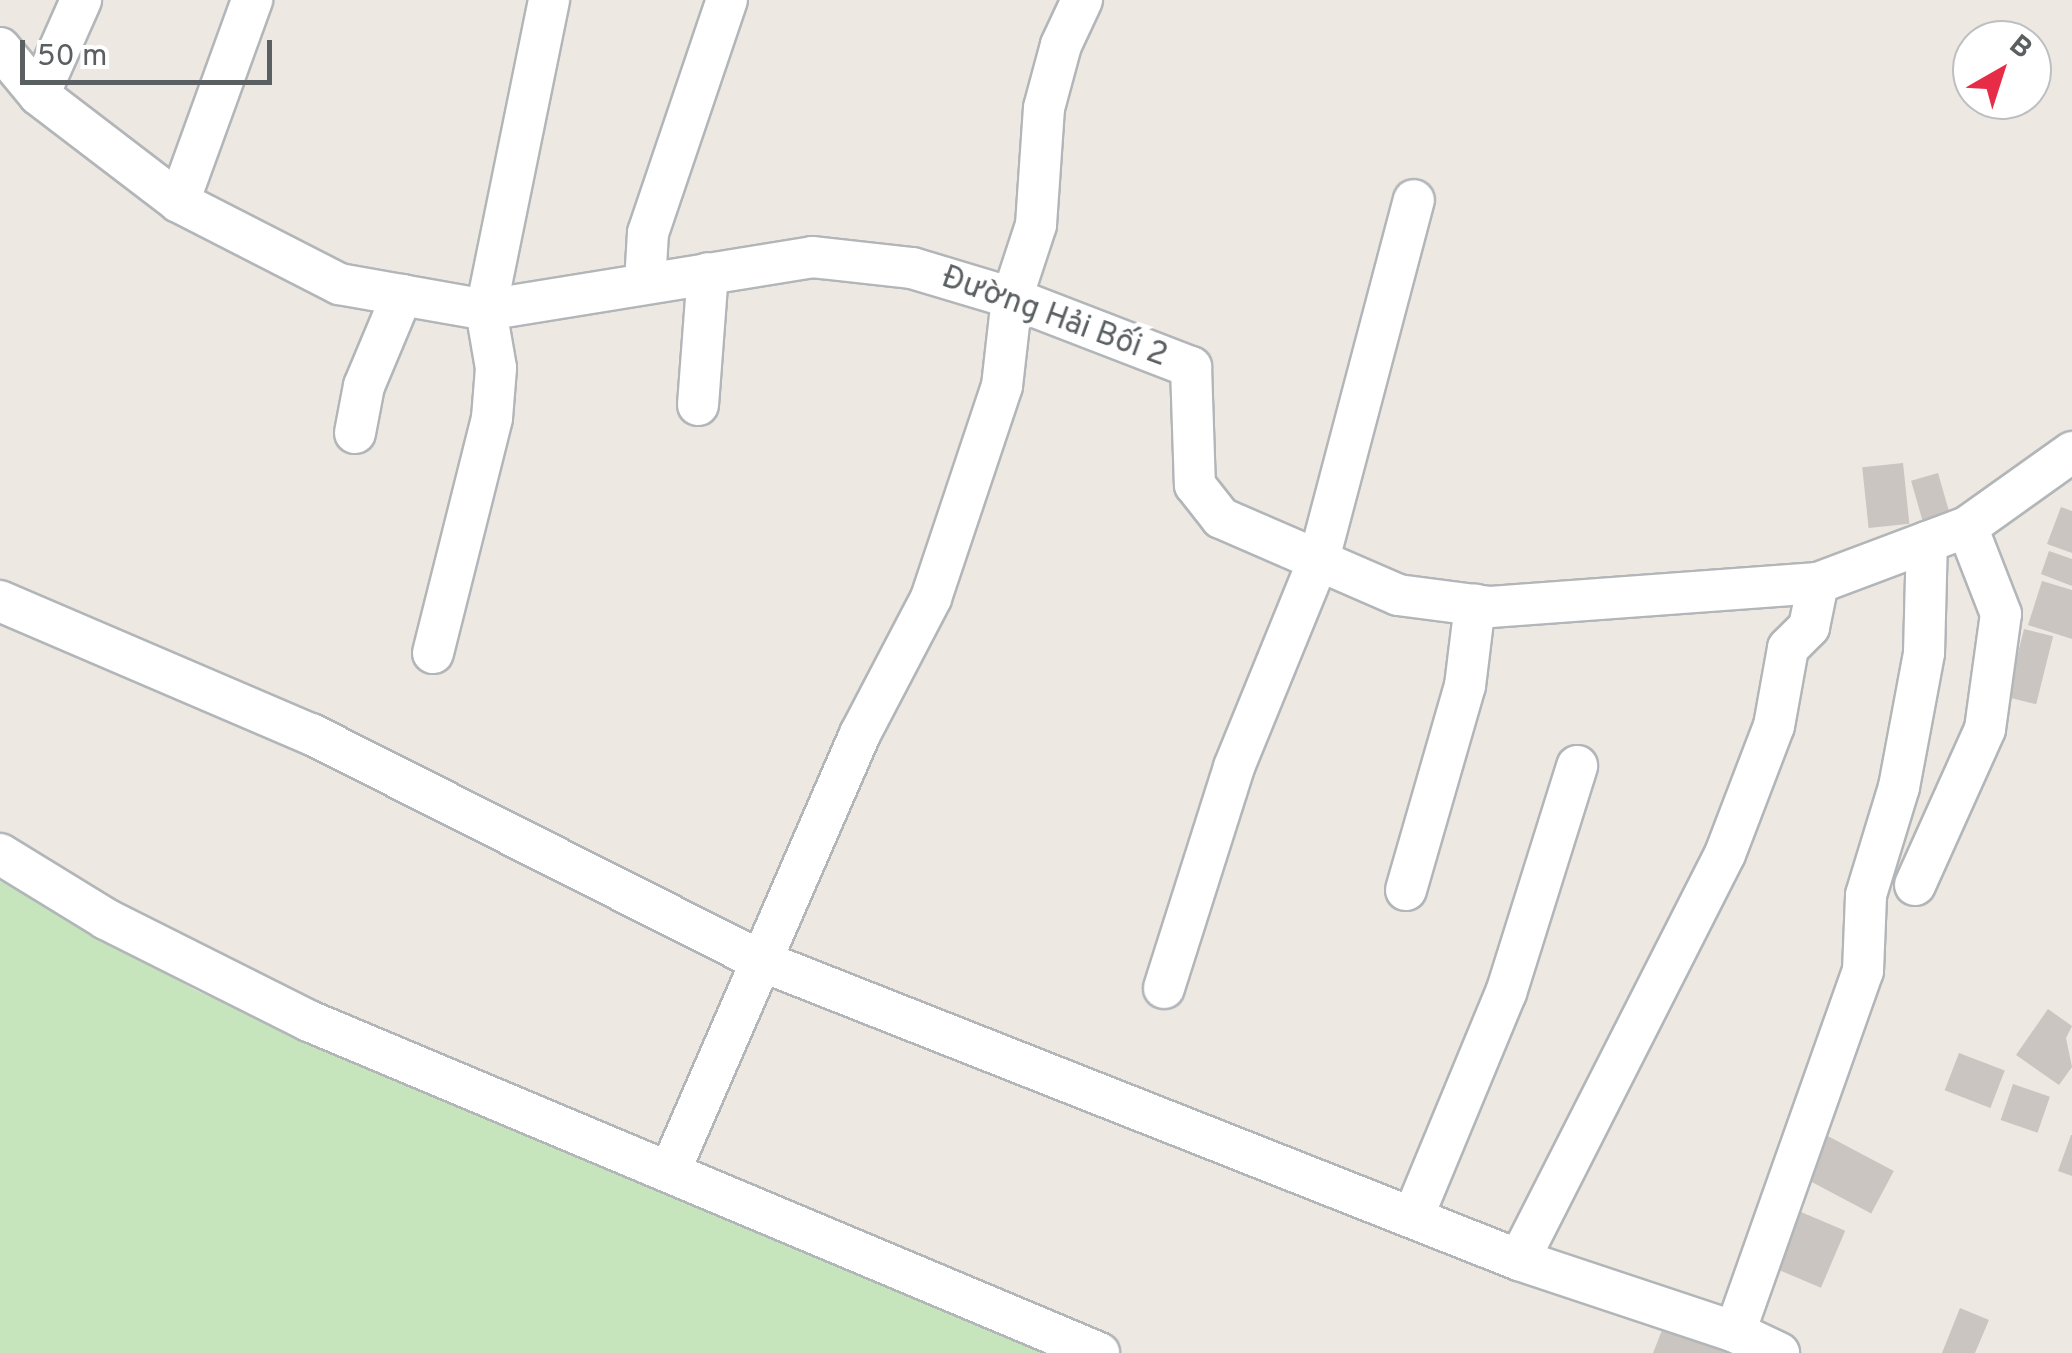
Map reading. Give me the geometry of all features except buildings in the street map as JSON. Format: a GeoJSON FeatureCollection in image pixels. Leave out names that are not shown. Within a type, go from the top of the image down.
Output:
{"type":"FeatureCollection","features":[{"type":"Feature","properties":{"kind":"street"},"geometry":{"type":"LineString","coordinates":[[38,95],[80,0]]}},
{"type":"Feature","properties":{"kind":"street"},"geometry":{"type":"LineString","coordinates":[[180,202],[252,0]]}},
{"type":"Feature","properties":{"kind":"street"},"geometry":{"type":"LineString","coordinates":[[433,653],[492,418],[496,368],[486,310],[549,0]]}},
{"type":"Feature","properties":{"kind":"street"},"geometry":{"type":"LineString","coordinates":[[645,283],[648,233],[726,0]]}},
{"type":"Feature","properties":{"kind":"street"},"geometry":{"type":"LineString","coordinates":[[670,1171],[860,734],[931,598],[1002,386],[1012,298],[1036,225],[1044,108],[1061,44],[1082,0]]}},
{"type":"Feature","properties":{"kind":"street","name":"Đường Hải Bối 2"},"geometry":{"type":"LineString","coordinates":[[2,54],[38,95],[180,202],[338,284],[486,310],[812,257],[912,268],[1012,298],[1190,367],[1194,484],[1221,518],[1398,595],[1475,605],[1818,583],[1967,527],[2072,452]]}},
{"type":"Feature","properties":{"kind":"street"},"geometry":{"type":"LineString","coordinates":[[1164,988],[1234,767],[1319,560],[1414,200]]}},
{"type":"Feature","properties":{"kind":"street"},"geometry":{"type":"LineString","coordinates":[[698,405],[708,273]]}},
{"type":"Feature","properties":{"kind":"street"},"geometry":{"type":"LineString","coordinates":[[355,433],[364,386],[402,295]]}},
{"type":"Feature","properties":{"kind":"street"},"geometry":{"type":"LineString","coordinates":[[1915,886],[1986,728],[2001,614],[1967,527]]}},
{"type":"Feature","properties":{"kind":"street"},"geometry":{"type":"LineString","coordinates":[[1735,1332],[1863,971],[1866,895],[1899,787],[1924,653],[1926,542]]}},
{"type":"Feature","properties":{"kind":"street"},"geometry":{"type":"LineString","coordinates":[[1519,1260],[1732,836],[1774,726],[1788,648],[1809,627],[1818,583]]}},
{"type":"Feature","properties":{"kind":"street"},"geometry":{"type":"LineString","coordinates":[[0,602],[311,734],[759,960],[1519,1260],[1735,1332],[1780,1353]]}},
{"type":"Feature","properties":{"kind":"street"},"geometry":{"type":"LineString","coordinates":[[1406,890],[1465,686],[1475,605]]}},
{"type":"Feature","properties":{"kind":"street"},"geometry":{"type":"LineString","coordinates":[[1413,1217],[1506,992],[1577,766]]}},
{"type":"Feature","properties":{"kind":"street"},"geometry":{"type":"LineString","coordinates":[[0,854],[106,919],[309,1021],[1099,1353]]}},
{"type":"Feature","properties":{"kind":"green space"},"geometry":{"type":"Polygon","coordinates":[[[0,881],[197,991],[1057,1353],[0,1353],[0,881]]]}}]}
